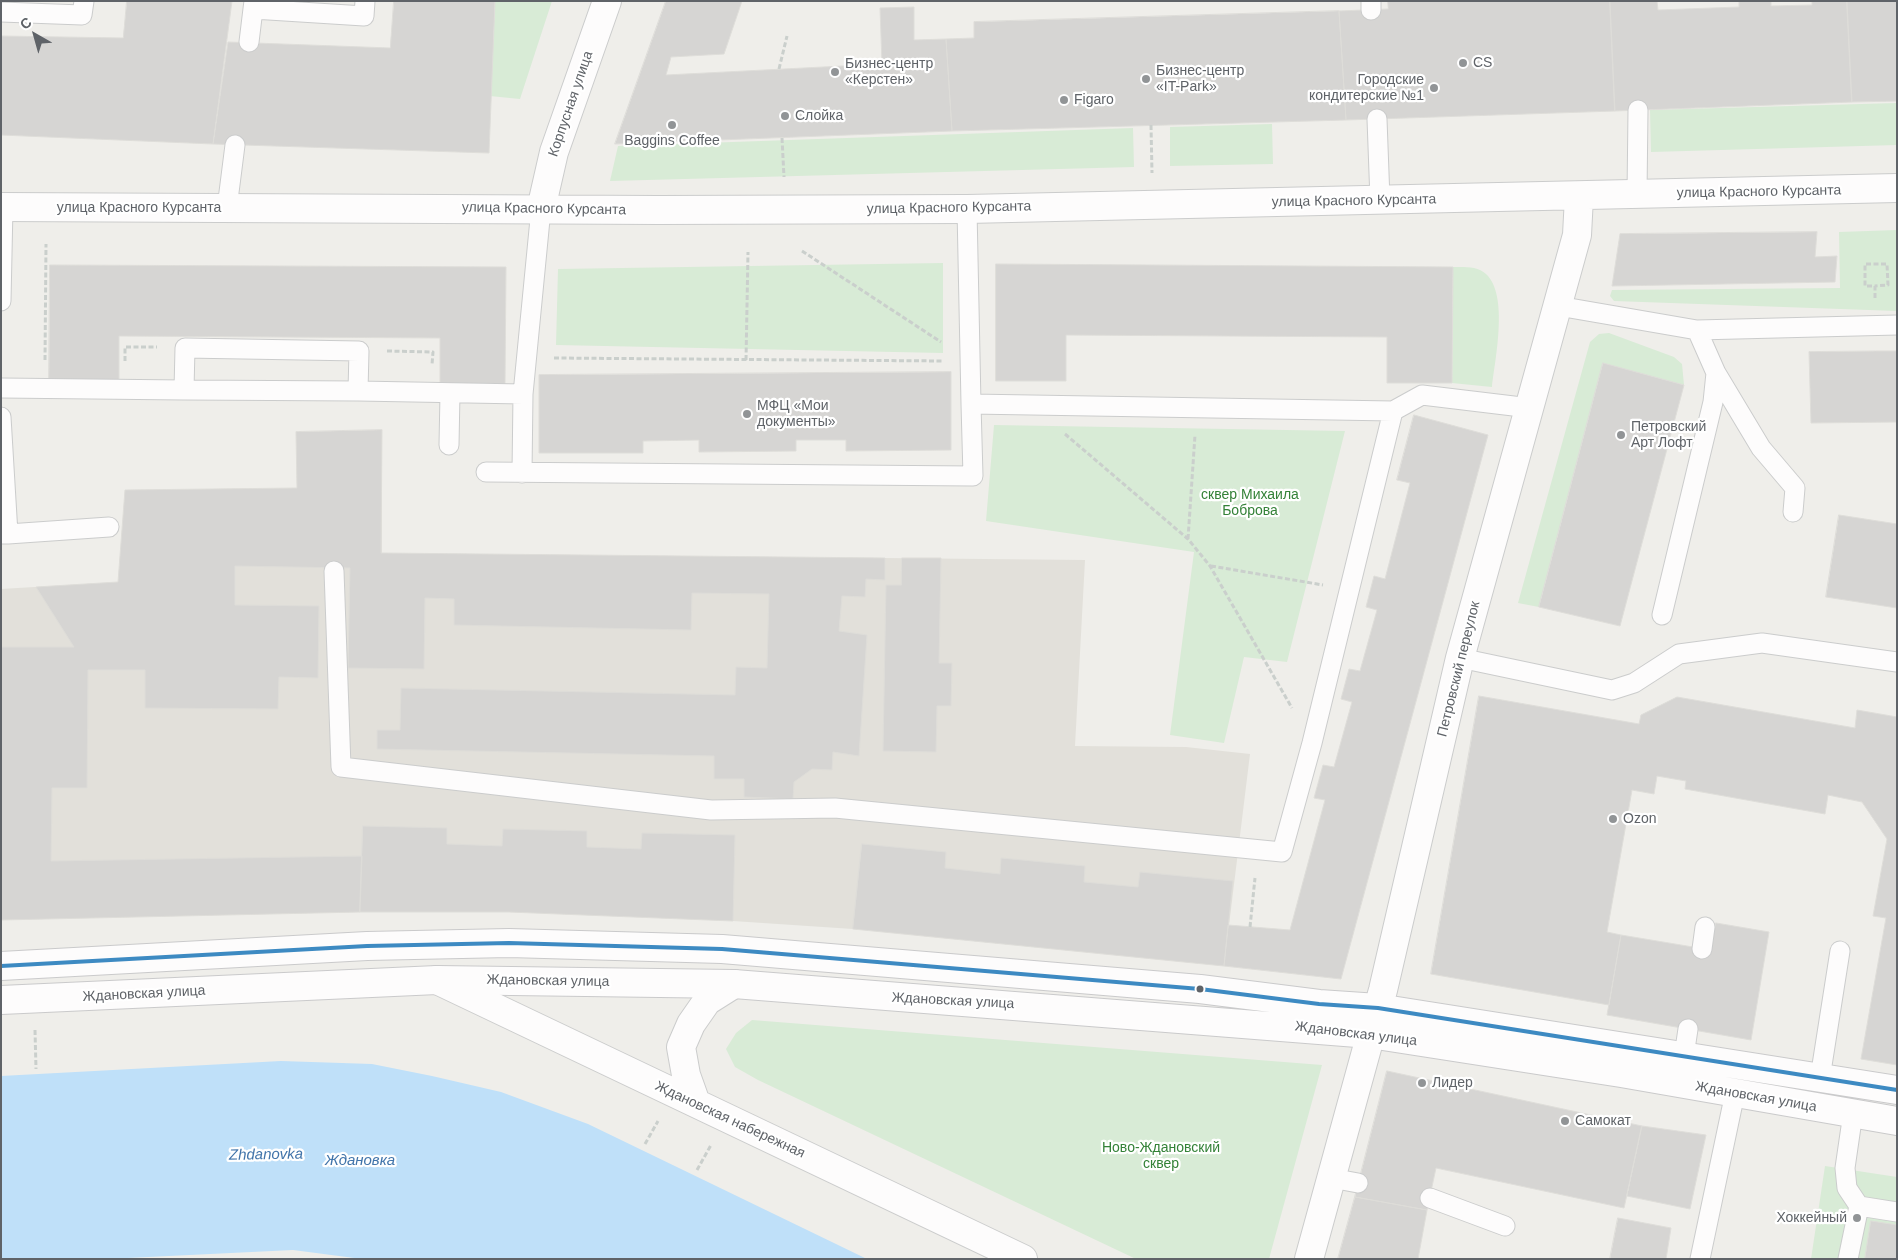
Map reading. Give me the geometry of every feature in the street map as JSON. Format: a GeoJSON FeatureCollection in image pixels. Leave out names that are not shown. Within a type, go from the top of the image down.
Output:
{"type":"FeatureCollection","features":[{"type":"Feature","properties":{"kind":"street","name":"Корпусная улица"},"geometry":{"type":"LineString","coordinates":[[541,209],[554,152],[606,1]]}},
{"type":"Feature","properties":{"kind":"street","name":"улица Красного Курсанта"},"geometry":{"type":"LineString","coordinates":[[2,207],[967,209],[1579,197],[1897,188]]}},
{"type":"Feature","properties":{"kind":"street","name":"Петровский переулок"},"geometry":{"type":"LineString","coordinates":[[1309,1259],[1378,1008],[1460,658],[1577,235],[1579,197]]}},
{"type":"Feature","properties":{"kind":"street","name":"Ждановская улица"},"geometry":{"type":"LineString","coordinates":[[1,966],[367,946],[509,943],[702,948],[1190,989],[1319,1004],[1378,1008],[1897,1090]]}},
{"type":"Feature","properties":{"kind":"street","name":"Ждановская улица"},"geometry":{"type":"LineString","coordinates":[[1,1000],[437,980],[734,984],[1370,1034],[1897,1121]]}},
{"type":"Feature","properties":{"kind":"street","name":"Ждановская набережная"},"geometry":{"type":"LineString","coordinates":[[437,980],[1024,1259]]}},
{"type":"Feature","properties":{"kind":"street"},"geometry":{"type":"LineString","coordinates":[[696,1103],[686,1075],[682,1047],[691,1024],[707,1001],[734,984]]}},
{"type":"Feature","properties":{"kind":"lane"},"geometry":{"type":"LineString","coordinates":[[1,12],[82,15],[84,1]]}},
{"type":"Feature","properties":{"kind":"lane"},"geometry":{"type":"LineString","coordinates":[[249,42],[254,5],[364,16],[365,1]]}},
{"type":"Feature","properties":{"kind":"lane"},"geometry":{"type":"LineString","coordinates":[[1637,195],[1638,110]]}},
{"type":"Feature","properties":{"kind":"lane"},"geometry":{"type":"LineString","coordinates":[[1377,119],[1380,200]]}},
{"type":"Feature","properties":{"kind":"lane"},"geometry":{"type":"LineString","coordinates":[[227,208],[235,145]]}},
{"type":"Feature","properties":{"kind":"lane"},"geometry":{"type":"LineString","coordinates":[[1,302],[2,207]]}},
{"type":"Feature","properties":{"kind":"lane"},"geometry":{"type":"LineString","coordinates":[[522,473],[523,394],[541,209]]}},
{"type":"Feature","properties":{"kind":"lane"},"geometry":{"type":"LineString","coordinates":[[486,472],[972,476],[967,209]]}},
{"type":"Feature","properties":{"kind":"lane"},"geometry":{"type":"LineString","coordinates":[[1558,306],[1586,309],[1698,330],[1897,325]]}},
{"type":"Feature","properties":{"kind":"lane"},"geometry":{"type":"LineString","coordinates":[[1698,330],[1716,373],[1761,448],[1795,488],[1793,512]]}},
{"type":"Feature","properties":{"kind":"lane"},"geometry":{"type":"LineString","coordinates":[[184,390],[185,348],[359,351],[358,391]]}},
{"type":"Feature","properties":{"kind":"lane"},"geometry":{"type":"LineString","coordinates":[[1662,615],[1713,402],[1716,373]]}},
{"type":"Feature","properties":{"kind":"lane"},"geometry":{"type":"LineString","coordinates":[[1,388],[523,394]]}},
{"type":"Feature","properties":{"kind":"lane"},"geometry":{"type":"LineString","coordinates":[[441,392],[449,445]]}},
{"type":"Feature","properties":{"kind":"lane"},"geometry":{"type":"LineString","coordinates":[[971,404],[1393,411],[1422,395],[1530,408]]}},
{"type":"Feature","properties":{"kind":"lane"},"geometry":{"type":"LineString","coordinates":[[334,571],[342,767],[711,810],[835,808],[1282,852],[1312,744],[1348,589],[1393,411]]}},
{"type":"Feature","properties":{"kind":"lane"},"geometry":{"type":"LineString","coordinates":[[1,417],[5,534],[109,527]]}},
{"type":"Feature","properties":{"kind":"lane"},"geometry":{"type":"LineString","coordinates":[[1460,658],[1612,690],[1634,683],[1679,654],[1762,643],[1897,662]]}},
{"type":"Feature","properties":{"kind":"lane"},"geometry":{"type":"LineString","coordinates":[[1702,949],[1706,927]]}},
{"type":"Feature","properties":{"kind":"lane"},"geometry":{"type":"LineString","coordinates":[[1820,1078],[1840,952]]}},
{"type":"Feature","properties":{"kind":"lane"},"geometry":{"type":"LineString","coordinates":[[1684,1056],[1688,1029]]}},
{"type":"Feature","properties":{"kind":"lane"},"geometry":{"type":"LineString","coordinates":[[1700,1259],[1735,1093]]}},
{"type":"Feature","properties":{"kind":"lane"},"geometry":{"type":"LineString","coordinates":[[1848,1259],[1860,1206],[1848,1188],[1845,1168],[1853,1113]]}},
{"type":"Feature","properties":{"kind":"lane"},"geometry":{"type":"LineString","coordinates":[[1331,1178],[1358,1183]]}},
{"type":"Feature","properties":{"kind":"lane"},"geometry":{"type":"LineString","coordinates":[[1430,1198],[1505,1226]]}},
{"type":"Feature","properties":{"kind":"lane"},"geometry":{"type":"LineString","coordinates":[[1860,1206],[1897,1212]]}},
{"type":"Feature","properties":{"kind":"path"},"geometry":{"type":"LineString","coordinates":[[779,69],[787,36]]}},
{"type":"Feature","properties":{"kind":"path"},"geometry":{"type":"LineString","coordinates":[[1151,125],[1152,176]]}},
{"type":"Feature","properties":{"kind":"path"},"geometry":{"type":"LineString","coordinates":[[782,138],[784,183]]}},
{"type":"Feature","properties":{"kind":"path"},"geometry":{"type":"LineString","coordinates":[[44,388],[46,244]]}},
{"type":"Feature","properties":{"kind":"path"},"geometry":{"type":"LineString","coordinates":[[802,251],[971,362]]}},
{"type":"Feature","properties":{"kind":"path"},"geometry":{"type":"LineString","coordinates":[[746,360],[748,252]]}},
{"type":"Feature","properties":{"kind":"path"},"geometry":{"type":"LineString","coordinates":[[1864,264],[1887,264],[1888,285],[1875,286],[1865,286],[1864,264]]}},
{"type":"Feature","properties":{"kind":"path"},"geometry":{"type":"LineString","coordinates":[[1875,286],[1875,326]]}},
{"type":"Feature","properties":{"kind":"path"},"geometry":{"type":"LineString","coordinates":[[124,389],[125,347],[185,348]]}},
{"type":"Feature","properties":{"kind":"path"},"geometry":{"type":"LineString","coordinates":[[359,351],[433,352],[441,392]]}},
{"type":"Feature","properties":{"kind":"path"},"geometry":{"type":"LineString","coordinates":[[527,358],[971,362]]}},
{"type":"Feature","properties":{"kind":"path"},"geometry":{"type":"LineString","coordinates":[[1030,404],[1188,539],[1210,566],[1312,744]]}},
{"type":"Feature","properties":{"kind":"path"},"geometry":{"type":"LineString","coordinates":[[1188,539],[1196,407]]}},
{"type":"Feature","properties":{"kind":"path"},"geometry":{"type":"LineString","coordinates":[[1210,566],[1348,589]]}},
{"type":"Feature","properties":{"kind":"path"},"geometry":{"type":"LineString","coordinates":[[1250,927],[1258,850]]}},
{"type":"Feature","properties":{"kind":"path"},"geometry":{"type":"LineString","coordinates":[[35,1022],[36,1069]]}},
{"type":"Feature","properties":{"kind":"path"},"geometry":{"type":"LineString","coordinates":[[645,1144],[655,1125]]}},
{"type":"Feature","properties":{"kind":"path"},"geometry":{"type":"LineString","coordinates":[[697,1170],[708,1152]]}},
{"type":"Feature","properties":{"kind":"shaded area"},"geometry":{"type":"Polygon","coordinates":[[[382,430],[382,553],[1085,560],[1075,746],[1186,747],[1250,754],[1224,966],[853,929],[733,921],[509,912],[360,912],[1,920],[1,589],[118,582],[125,490],[297,488],[296,432],[382,430]]]}},
{"type":"Feature","properties":{"kind":"green space"},"geometry":{"type":"Polygon","coordinates":[[[495,1],[552,1],[520,99],[490,96],[495,1]]]}},
{"type":"Feature","properties":{"kind":"green space"},"geometry":{"type":"Polygon","coordinates":[[[1897,103],[1897,145],[1651,152],[1650,110],[1897,103]]]}},
{"type":"Feature","properties":{"kind":"green space"},"geometry":{"type":"Polygon","coordinates":[[[1272,124],[1273,164],[1170,166],[1170,127],[1272,124]]]}},
{"type":"Feature","properties":{"kind":"green space"},"geometry":{"type":"Polygon","coordinates":[[[1133,128],[1134,167],[610,181],[618,146],[1133,128]]]}},
{"type":"Feature","properties":{"kind":"green space"},"geometry":{"type":"Polygon","coordinates":[[[1897,230],[1897,311],[1614,301],[1610,296],[1612,290],[1840,288],[1839,232],[1897,230]]]}},
{"type":"Feature","properties":{"kind":"green space"},"geometry":{"type":"Polygon","coordinates":[[[943,263],[943,353],[556,345],[558,269],[943,263]]]}},
{"type":"Feature","properties":{"kind":"green space"},"geometry":{"type":"Polygon","coordinates":[[[1453,267],[1483,271],[1493,284],[1497,297],[1499,328],[1492,387],[1452,383],[1453,267]]]}},
{"type":"Feature","properties":{"kind":"green space"},"geometry":{"type":"Polygon","coordinates":[[[1609,333],[1674,357],[1682,364],[1684,385],[1603,364],[1539,607],[1518,603],[1590,342],[1599,334],[1609,333]]]}},
{"type":"Feature","properties":{"kind":"green space","name":"сквер Михаила Боброва"},"geometry":{"type":"Polygon","coordinates":[[[994,425],[1345,431],[1287,662],[1244,657],[1224,743],[1170,735],[1194,552],[986,521],[994,425]]]}},
{"type":"Feature","properties":{"kind":"green space","name":"Ново-Ждановский сквер"},"geometry":{"type":"Polygon","coordinates":[[[752,1020],[1322,1065],[1269,1259],[1136,1259],[758,1080],[735,1067],[726,1049],[736,1033],[752,1020]]]}},
{"type":"Feature","properties":{"kind":"green space","name":"Хоккейный"},"geometry":{"type":"Polygon","coordinates":[[[1825,1166],[1897,1177],[1897,1259],[1811,1259],[1825,1166]]]}},
{"type":"Feature","properties":{"kind":"water","name":"Ждановка"},"geometry":{"type":"Polygon","coordinates":[[[281,1061],[372,1064],[501,1092],[588,1124],[867,1259],[362,1259],[293,1250],[107,1259],[1,1259],[1,1076],[281,1061]]]}},
{"type":"Feature","properties":{"kind":"building"},"geometry":{"type":"Polygon","coordinates":[[[127,1],[232,1],[213,144],[1,135],[1,36],[123,38],[127,1]]]}},
{"type":"Feature","properties":{"kind":"building"},"geometry":{"type":"Polygon","coordinates":[[[394,1],[495,1],[489,153],[213,144],[228,42],[390,48],[394,1]]]}},
{"type":"Feature","properties":{"kind":"building","name":"Бизнес-центр «Керстен»"},"geometry":{"type":"Polygon","coordinates":[[[666,1],[742,1],[724,54],[671,57],[666,75],[882,64],[880,8],[914,7],[914,40],[946,39],[952,131],[615,144],[666,1]]]}},
{"type":"Feature","properties":{"kind":"building"},"geometry":{"type":"Polygon","coordinates":[[[1388,1],[1610,1],[1615,111],[1346,120],[1339,11],[1388,9],[1388,1]]]}},
{"type":"Feature","properties":{"kind":"building"},"geometry":{"type":"Polygon","coordinates":[[[1610,1],[1657,1],[1658,10],[1739,7],[1739,1],[1771,1],[1771,6],[1812,5],[1812,1],[1847,1],[1852,102],[1615,111],[1610,1]]]}},
{"type":"Feature","properties":{"kind":"building"},"geometry":{"type":"Polygon","coordinates":[[[1847,1],[1897,1],[1897,101],[1852,102],[1847,1]]]}},
{"type":"Feature","properties":{"kind":"building","name":"Бизнес-центр «IT-Park»"},"geometry":{"type":"Polygon","coordinates":[[[1339,11],[1346,120],[952,131],[946,39],[974,38],[974,22],[1339,11]]]}},
{"type":"Feature","properties":{"kind":"building"},"geometry":{"type":"Polygon","coordinates":[[[1817,232],[1815,257],[1837,256],[1835,282],[1612,286],[1620,234],[1817,232]]]}},
{"type":"Feature","properties":{"kind":"building"},"geometry":{"type":"Polygon","coordinates":[[[996,264],[1453,267],[1452,383],[1387,383],[1387,337],[1066,335],[1066,381],[996,381],[996,264]]]}},
{"type":"Feature","properties":{"kind":"building"},"geometry":{"type":"Polygon","coordinates":[[[50,265],[506,267],[505,384],[440,383],[440,338],[119,336],[119,382],[49,382],[50,265]]]}},
{"type":"Feature","properties":{"kind":"building"},"geometry":{"type":"Polygon","coordinates":[[[1897,351],[1897,422],[1811,423],[1809,352],[1897,351]]]}},
{"type":"Feature","properties":{"kind":"building"},"geometry":{"type":"Polygon","coordinates":[[[1603,363],[1684,385],[1620,626],[1539,607],[1603,363]]]}},
{"type":"Feature","properties":{"kind":"building"},"geometry":{"type":"Polygon","coordinates":[[[951,372],[951,450],[846,451],[846,440],[796,440],[796,451],[699,452],[699,440],[643,441],[643,453],[539,453],[539,375],[951,372]]]}},
{"type":"Feature","properties":{"kind":"building"},"geometry":{"type":"Polygon","coordinates":[[[1414,415],[1488,435],[1341,979],[1224,966],[1228,925],[1290,930],[1325,800],[1314,798],[1323,765],[1334,767],[1352,702],[1341,699],[1349,669],[1360,671],[1377,610],[1366,607],[1374,576],[1385,579],[1410,483],[1397,480],[1414,415]]]}},
{"type":"Feature","properties":{"kind":"building"},"geometry":{"type":"Polygon","coordinates":[[[382,430],[381,553],[885,558],[885,580],[866,579],[865,597],[842,596],[839,631],[867,635],[859,756],[833,752],[832,770],[812,769],[794,782],[793,799],[744,797],[744,779],[714,779],[714,756],[377,749],[377,730],[400,730],[401,688],[735,695],[736,667],[767,668],[769,594],[692,593],[691,630],[454,625],[454,599],[425,598],[424,669],[348,668],[350,568],[235,566],[235,605],[319,606],[318,678],[279,677],[278,709],[145,708],[145,670],[88,670],[87,788],[52,788],[51,861],[362,856],[360,912],[1,920],[1,647],[74,647],[36,587],[118,582],[125,490],[297,488],[296,432],[382,430]]]}},
{"type":"Feature","properties":{"kind":"building"},"geometry":{"type":"Polygon","coordinates":[[[1839,515],[1897,524],[1897,608],[1826,597],[1839,515]]]}},
{"type":"Feature","properties":{"kind":"building"},"geometry":{"type":"Polygon","coordinates":[[[902,558],[941,558],[939,663],[952,663],[951,706],[937,706],[936,752],[883,751],[886,585],[901,585],[902,558]]]}},
{"type":"Feature","properties":{"kind":"building"},"geometry":{"type":"Polygon","coordinates":[[[1479,696],[1639,724],[1641,715],[1677,697],[1855,728],[1857,710],[1897,717],[1897,1065],[1861,1059],[1886,918],[1873,916],[1887,839],[1862,802],[1828,795],[1825,814],[1685,789],[1686,781],[1657,776],[1654,794],[1632,790],[1607,932],[1621,935],[1609,1005],[1431,974],[1479,696]]]}},
{"type":"Feature","properties":{"kind":"building"},"geometry":{"type":"Polygon","coordinates":[[[363,826],[447,828],[447,844],[502,846],[503,829],[587,831],[587,847],[641,849],[642,833],[735,835],[733,921],[509,912],[360,912],[363,826]]]}},
{"type":"Feature","properties":{"kind":"building"},"geometry":{"type":"Polygon","coordinates":[[[862,844],[946,852],[945,868],[1000,874],[1001,858],[1085,866],[1084,882],[1138,887],[1140,872],[1233,881],[1224,966],[853,929],[862,844]]]}},
{"type":"Feature","properties":{"kind":"building"},"geometry":{"type":"Polygon","coordinates":[[[1716,923],[1769,932],[1751,1040],[1607,1015],[1621,935],[1711,950],[1716,923]]]}},
{"type":"Feature","properties":{"kind":"building"},"geometry":{"type":"Polygon","coordinates":[[[1387,1071],[1642,1126],[1624,1208],[1436,1168],[1427,1210],[1355,1197],[1387,1071]]]}},
{"type":"Feature","properties":{"kind":"building"},"geometry":{"type":"Polygon","coordinates":[[[1642,1126],[1706,1135],[1690,1209],[1627,1196],[1642,1126]]]}},
{"type":"Feature","properties":{"kind":"building"},"geometry":{"type":"Polygon","coordinates":[[[1355,1197],[1427,1210],[1418,1259],[1338,1259],[1355,1197]]]}},
{"type":"Feature","properties":{"kind":"building"},"geometry":{"type":"Polygon","coordinates":[[[1618,1218],[1671,1228],[1666,1259],[1610,1259],[1618,1218]]]}},
{"type":"Feature","properties":{"kind":"building"},"geometry":{"type":"Polygon","coordinates":[[[1871,1221],[1897,1225],[1897,1259],[1865,1259],[1871,1221]]]}},
{"type":"Feature","properties":{"kind":"transit line"},"geometry":{"type":"LineString","coordinates":[[1,966],[367,946],[509,943],[722,949],[1200,989],[1319,1004],[1378,1008],[1897,1090]]}},
{"type":"Feature","properties":{"kind":"place","name":"CS"},"geometry":{"type":"Point","coordinates":[1463,63]}},
{"type":"Feature","properties":{"kind":"place","name":"Бизнес-центр «Керстен»"},"geometry":{"type":"Point","coordinates":[835,72]}},
{"type":"Feature","properties":{"kind":"place","name":"Бизнес-центр «IT-Park»"},"geometry":{"type":"Point","coordinates":[1146,79]}},
{"type":"Feature","properties":{"kind":"place","name":"Городские кондитерские №1"},"geometry":{"type":"Point","coordinates":[1434,88]}},
{"type":"Feature","properties":{"kind":"place","name":"Figaro"},"geometry":{"type":"Point","coordinates":[1064,100]}},
{"type":"Feature","properties":{"kind":"place","name":"Слойка"},"geometry":{"type":"Point","coordinates":[785,116]}},
{"type":"Feature","properties":{"kind":"place","name":"Baggins Coffee"},"geometry":{"type":"Point","coordinates":[672,125]}},
{"type":"Feature","properties":{"kind":"place","name":"МФЦ «Мои документы»"},"geometry":{"type":"Point","coordinates":[747,414]}},
{"type":"Feature","properties":{"kind":"place","name":"Петровский Арт Лофт"},"geometry":{"type":"Point","coordinates":[1621,435]}},
{"type":"Feature","properties":{"kind":"place","name":"Ozon"},"geometry":{"type":"Point","coordinates":[1613,819]}},
{"type":"Feature","properties":{"kind":"place","name":"Лидер"},"geometry":{"type":"Point","coordinates":[1422,1083]}},
{"type":"Feature","properties":{"kind":"place","name":"Самокат"},"geometry":{"type":"Point","coordinates":[1565,1121]}},
{"type":"Feature","properties":{"kind":"place","name":"Хоккейный"},"geometry":{"type":"Point","coordinates":[1857,1218]}},
{"type":"Feature","properties":{"kind":"water label","name":"Zhdanovka"},"geometry":{"type":"Point","coordinates":[266,1155]}}]}
